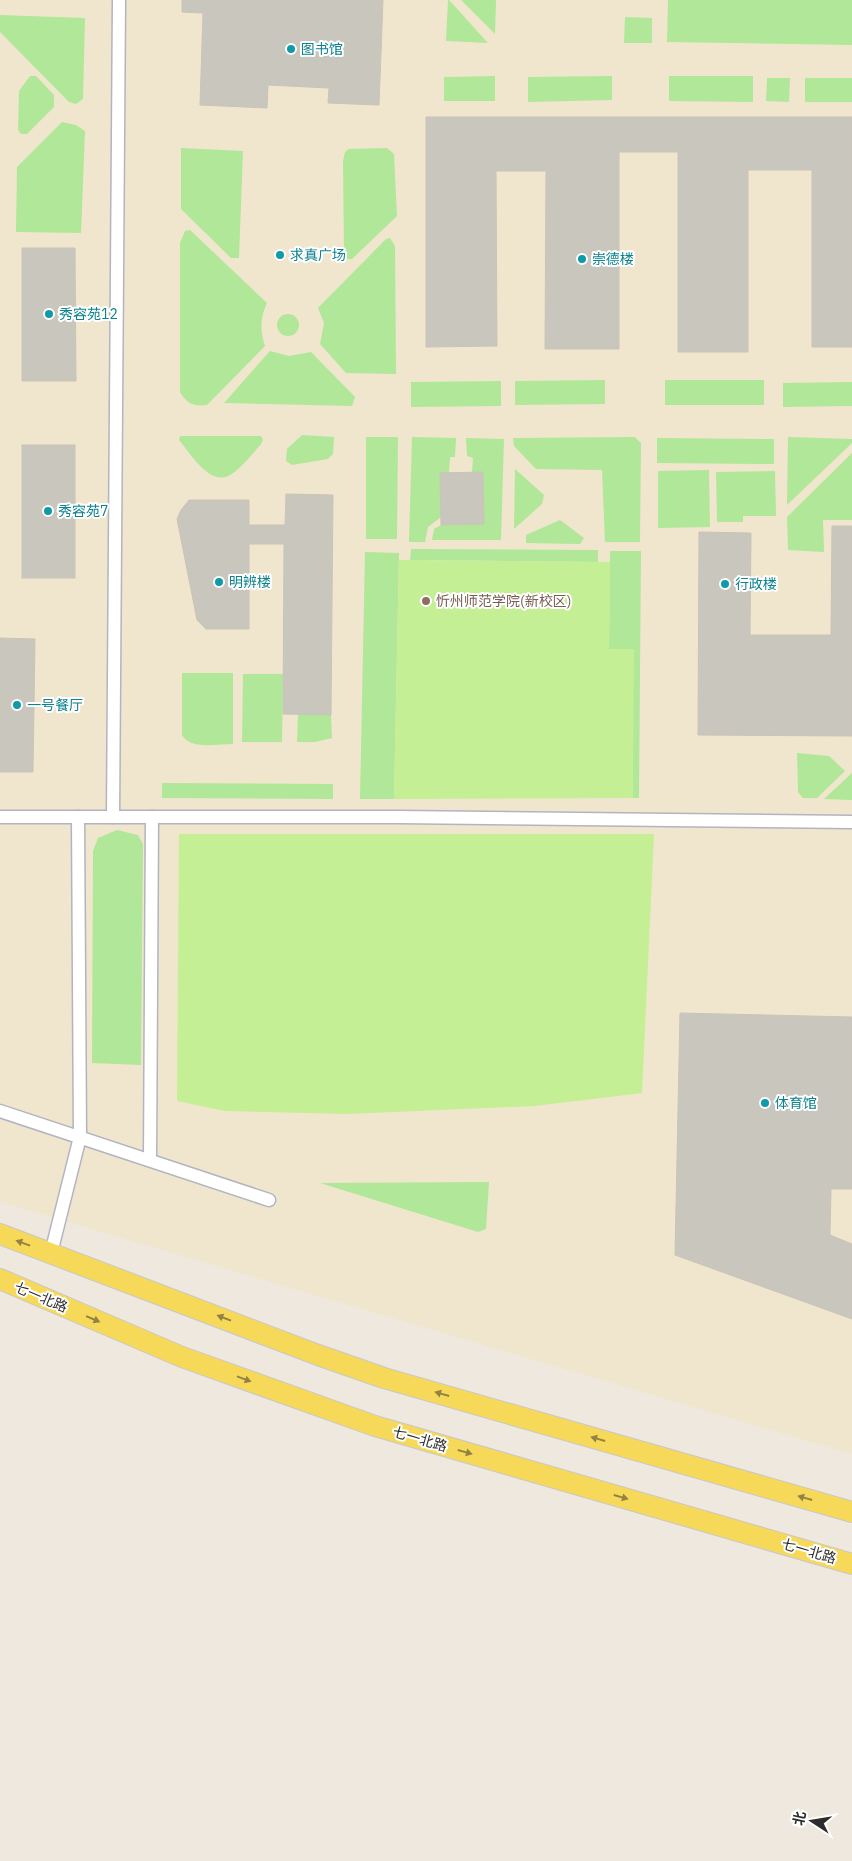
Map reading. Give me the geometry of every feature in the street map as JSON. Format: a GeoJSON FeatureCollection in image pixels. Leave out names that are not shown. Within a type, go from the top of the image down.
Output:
{"type":"FeatureCollection","features":[{"type":"Feature","properties":{"kind":"main road"},"geometry":{"type":"LineString","coordinates":[[0,1234],[318,1355],[384,1378],[852,1512]]}},
{"type":"Feature","properties":{"kind":"main road","name":"七一北路"},"geometry":{"type":"LineString","coordinates":[[0,1279],[182,1357],[376,1426],[852,1564]]}},
{"type":"Feature","properties":{"kind":"street"},"geometry":{"type":"LineString","coordinates":[[113,817],[118,0]]}},
{"type":"Feature","properties":{"kind":"street"},"geometry":{"type":"LineString","coordinates":[[0,817],[398,817],[852,822]]}},
{"type":"Feature","properties":{"kind":"street"},"geometry":{"type":"LineString","coordinates":[[51,1253],[80,1137],[78,817]]}},
{"type":"Feature","properties":{"kind":"street"},"geometry":{"type":"LineString","coordinates":[[150,1160],[152,817]]}},
{"type":"Feature","properties":{"kind":"street"},"geometry":{"type":"LineString","coordinates":[[0,1111],[269,1200]]}},
{"type":"Feature","properties":{"kind":"shaded area","name":"忻州师范学院(新校区)"},"geometry":{"type":"Polygon","coordinates":[[[0,0],[852,0],[852,1454],[0,1202],[0,0]]]}},
{"type":"Feature","properties":{"kind":"green space"},"geometry":{"type":"Polygon","coordinates":[[[449,0],[488,43],[446,41],[449,0]]]}},
{"type":"Feature","properties":{"kind":"green space"},"geometry":{"type":"Polygon","coordinates":[[[461,0],[496,0],[495,34],[461,0]]]}},
{"type":"Feature","properties":{"kind":"green space"},"geometry":{"type":"Polygon","coordinates":[[[668,0],[852,0],[852,45],[667,42],[668,0]]]}},
{"type":"Feature","properties":{"kind":"green space"},"geometry":{"type":"Polygon","coordinates":[[[0,15],[85,18],[83,99],[76,104],[69,102],[0,32],[0,15]]]}},
{"type":"Feature","properties":{"kind":"green space"},"geometry":{"type":"Polygon","coordinates":[[[625,17],[652,18],[652,43],[624,43],[625,17]]]}},
{"type":"Feature","properties":{"kind":"green space"},"geometry":{"type":"Polygon","coordinates":[[[30,76],[36,76],[54,95],[54,107],[27,134],[21,134],[18,130],[19,91],[30,76]]]}},
{"type":"Feature","properties":{"kind":"green space"},"geometry":{"type":"Polygon","coordinates":[[[495,76],[495,101],[444,101],[444,77],[495,76]]]}},
{"type":"Feature","properties":{"kind":"green space"},"geometry":{"type":"Polygon","coordinates":[[[612,76],[612,100],[528,102],[528,77],[612,76]]]}},
{"type":"Feature","properties":{"kind":"green space"},"geometry":{"type":"Polygon","coordinates":[[[669,76],[753,76],[753,102],[669,101],[669,76]]]}},
{"type":"Feature","properties":{"kind":"green space"},"geometry":{"type":"Polygon","coordinates":[[[767,78],[790,78],[789,102],[766,101],[767,78]]]}},
{"type":"Feature","properties":{"kind":"green space"},"geometry":{"type":"Polygon","coordinates":[[[805,78],[852,78],[852,102],[805,102],[805,78]]]}},
{"type":"Feature","properties":{"kind":"green space"},"geometry":{"type":"Polygon","coordinates":[[[62,122],[76,125],[85,131],[81,233],[16,232],[17,167],[62,122]]]}},
{"type":"Feature","properties":{"kind":"green space"},"geometry":{"type":"Polygon","coordinates":[[[181,148],[243,151],[239,258],[231,258],[181,209],[181,148]]]}},
{"type":"Feature","properties":{"kind":"green space"},"geometry":{"type":"Polygon","coordinates":[[[387,148],[394,154],[397,216],[352,259],[347,259],[344,255],[343,161],[345,152],[349,149],[387,148]]]}},
{"type":"Feature","properties":{"kind":"green space"},"geometry":{"type":"Polygon","coordinates":[[[190,230],[267,303],[262,324],[265,346],[207,405],[194,405],[185,399],[180,392],[180,243],[185,231],[190,230]]]}},
{"type":"Feature","properties":{"kind":"green space"},"geometry":{"type":"Polygon","coordinates":[[[390,238],[395,246],[396,374],[346,373],[320,344],[324,323],[318,308],[386,239],[390,238]]]}},
{"type":"Feature","properties":{"kind":"green space"},"geometry":{"type":"Polygon","coordinates":[[[284,314],[292,314],[299,321],[299,329],[292,336],[284,336],[277,329],[277,321],[284,314]]]}},
{"type":"Feature","properties":{"kind":"green space"},"geometry":{"type":"Polygon","coordinates":[[[270,351],[289,356],[311,352],[355,397],[352,406],[224,403],[270,351]]]}},
{"type":"Feature","properties":{"kind":"green space"},"geometry":{"type":"Polygon","coordinates":[[[605,380],[605,404],[515,405],[515,381],[605,380]]]}},
{"type":"Feature","properties":{"kind":"green space"},"geometry":{"type":"Polygon","coordinates":[[[665,380],[764,380],[764,405],[665,405],[665,380]]]}},
{"type":"Feature","properties":{"kind":"green space"},"geometry":{"type":"Polygon","coordinates":[[[501,381],[501,406],[411,407],[411,382],[501,381]]]}},
{"type":"Feature","properties":{"kind":"green space"},"geometry":{"type":"Polygon","coordinates":[[[852,382],[852,406],[783,407],[783,383],[852,382]]]}},
{"type":"Feature","properties":{"kind":"green space"},"geometry":{"type":"Polygon","coordinates":[[[302,435],[334,437],[333,454],[328,459],[292,465],[286,461],[287,449],[302,435]]]}},
{"type":"Feature","properties":{"kind":"green space"},"geometry":{"type":"Polygon","coordinates":[[[180,436],[261,436],[263,440],[239,469],[223,477],[208,473],[201,467],[179,440],[180,436]]]}},
{"type":"Feature","properties":{"kind":"green space"},"geometry":{"type":"Polygon","coordinates":[[[366,437],[398,437],[397,539],[366,539],[366,437]]]}},
{"type":"Feature","properties":{"kind":"green space"},"geometry":{"type":"Polygon","coordinates":[[[412,437],[456,438],[455,457],[450,457],[449,473],[440,473],[441,517],[428,527],[425,542],[409,542],[412,437]]]}},
{"type":"Feature","properties":{"kind":"green space"},"geometry":{"type":"Polygon","coordinates":[[[635,437],[641,443],[640,542],[605,542],[602,470],[536,469],[514,446],[513,438],[635,437]]]}},
{"type":"Feature","properties":{"kind":"green space"},"geometry":{"type":"Polygon","coordinates":[[[788,437],[852,439],[852,443],[787,505],[788,437]]]}},
{"type":"Feature","properties":{"kind":"green space"},"geometry":{"type":"Polygon","coordinates":[[[466,438],[504,439],[501,540],[432,540],[434,529],[441,525],[483,524],[483,473],[472,472],[473,458],[467,456],[466,438]]]}},
{"type":"Feature","properties":{"kind":"green space"},"geometry":{"type":"Polygon","coordinates":[[[657,438],[774,439],[774,464],[657,463],[657,438]]]}},
{"type":"Feature","properties":{"kind":"green space"},"geometry":{"type":"Polygon","coordinates":[[[852,453],[852,520],[823,520],[824,552],[788,550],[787,517],[852,453]]]}},
{"type":"Feature","properties":{"kind":"green space"},"geometry":{"type":"Polygon","coordinates":[[[515,469],[544,495],[542,504],[514,529],[515,469]]]}},
{"type":"Feature","properties":{"kind":"green space"},"geometry":{"type":"Polygon","coordinates":[[[709,470],[710,527],[658,528],[658,471],[709,470]]]}},
{"type":"Feature","properties":{"kind":"green space"},"geometry":{"type":"Polygon","coordinates":[[[775,471],[776,516],[743,516],[743,522],[717,522],[716,472],[775,471]]]}},
{"type":"Feature","properties":{"kind":"green space"},"geometry":{"type":"Polygon","coordinates":[[[560,520],[584,538],[580,544],[526,543],[526,535],[560,520]]]}},
{"type":"Feature","properties":{"kind":"green space"},"geometry":{"type":"Polygon","coordinates":[[[411,549],[598,550],[598,562],[410,560],[411,549]]]}},
{"type":"Feature","properties":{"kind":"green space"},"geometry":{"type":"Polygon","coordinates":[[[610,551],[641,551],[639,798],[633,798],[609,649],[610,551]]]}},
{"type":"Feature","properties":{"kind":"green space"},"geometry":{"type":"Polygon","coordinates":[[[365,552],[399,553],[394,799],[360,799],[365,552]]]}},
{"type":"Feature","properties":{"kind":"green space"},"geometry":{"type":"Polygon","coordinates":[[[399,560],[610,562],[609,649],[634,649],[633,798],[394,799],[399,560]]]}},
{"type":"Feature","properties":{"kind":"green space"},"geometry":{"type":"Polygon","coordinates":[[[182,673],[233,673],[233,744],[191,743],[182,735],[182,673]]]}},
{"type":"Feature","properties":{"kind":"green space"},"geometry":{"type":"Polygon","coordinates":[[[243,674],[283,674],[282,742],[242,742],[243,674]]]}},
{"type":"Feature","properties":{"kind":"green space"},"geometry":{"type":"Polygon","coordinates":[[[298,714],[331,715],[332,738],[315,742],[297,742],[298,714]]]}},
{"type":"Feature","properties":{"kind":"green space"},"geometry":{"type":"Polygon","coordinates":[[[797,753],[829,756],[845,771],[817,798],[803,798],[798,792],[797,753]]]}},
{"type":"Feature","properties":{"kind":"green space"},"geometry":{"type":"Polygon","coordinates":[[[852,773],[852,800],[824,799],[852,773]]]}},
{"type":"Feature","properties":{"kind":"green space"},"geometry":{"type":"Polygon","coordinates":[[[162,783],[333,784],[333,799],[162,798],[162,783]]]}},
{"type":"Feature","properties":{"kind":"green space"},"geometry":{"type":"Polygon","coordinates":[[[117,830],[138,835],[143,844],[141,1065],[92,1063],[93,851],[98,838],[117,830]]]}},
{"type":"Feature","properties":{"kind":"green space"},"geometry":{"type":"Polygon","coordinates":[[[179,834],[654,834],[642,1093],[535,1106],[346,1114],[225,1111],[177,1101],[179,834]]]}},
{"type":"Feature","properties":{"kind":"green space"},"geometry":{"type":"Polygon","coordinates":[[[489,1182],[486,1229],[478,1232],[320,1183],[489,1182]]]}},
{"type":"Feature","properties":{"kind":"building","name":"图书馆"},"geometry":{"type":"Polygon","coordinates":[[[182,0],[383,0],[379,105],[328,103],[329,88],[268,85],[267,108],[200,105],[203,13],[182,12],[182,0]]]}},
{"type":"Feature","properties":{"kind":"building","name":"崇德楼"},"geometry":{"type":"Polygon","coordinates":[[[426,117],[852,117],[852,347],[812,347],[812,170],[748,170],[748,352],[678,352],[678,152],[619,152],[619,349],[545,349],[546,171],[496,171],[497,346],[426,347],[426,117]]]}},
{"type":"Feature","properties":{"kind":"building","name":"秀容苑12"},"geometry":{"type":"Polygon","coordinates":[[[22,248],[75,248],[76,381],[22,381],[22,248]]]}},
{"type":"Feature","properties":{"kind":"building","name":"秀容苑7"},"geometry":{"type":"Polygon","coordinates":[[[22,445],[75,445],[75,578],[22,578],[22,445]]]}},
{"type":"Feature","properties":{"kind":"building"},"geometry":{"type":"Polygon","coordinates":[[[483,472],[484,524],[441,525],[440,473],[483,472]]]}},
{"type":"Feature","properties":{"kind":"building","name":"明辨楼"},"geometry":{"type":"Polygon","coordinates":[[[286,494],[333,495],[331,715],[283,714],[284,544],[249,544],[249,629],[206,629],[197,620],[177,519],[181,510],[189,500],[249,500],[249,525],[285,525],[286,494]]]}},
{"type":"Feature","properties":{"kind":"building","name":"行政楼"},"geometry":{"type":"Polygon","coordinates":[[[832,526],[852,526],[852,736],[698,735],[699,532],[751,533],[750,635],[831,635],[832,526]]]}},
{"type":"Feature","properties":{"kind":"building","name":"一号餐厅"},"geometry":{"type":"Polygon","coordinates":[[[0,638],[35,639],[33,772],[0,772],[0,638]]]}},
{"type":"Feature","properties":{"kind":"building","name":"体育馆"},"geometry":{"type":"Polygon","coordinates":[[[680,1013],[852,1017],[852,1189],[831,1189],[830,1235],[852,1244],[852,1319],[675,1255],[680,1013]]]}},
{"type":"Feature","properties":{"kind":"place","name":"图书馆"},"geometry":{"type":"Point","coordinates":[291,49]}},
{"type":"Feature","properties":{"kind":"place","name":"求真广场"},"geometry":{"type":"Point","coordinates":[280,255]}},
{"type":"Feature","properties":{"kind":"place","name":"崇德楼"},"geometry":{"type":"Point","coordinates":[582,259]}},
{"type":"Feature","properties":{"kind":"place","name":"秀容苑12"},"geometry":{"type":"Point","coordinates":[49,314]}},
{"type":"Feature","properties":{"kind":"place","name":"秀容苑7"},"geometry":{"type":"Point","coordinates":[48,511]}},
{"type":"Feature","properties":{"kind":"place","name":"明辨楼"},"geometry":{"type":"Point","coordinates":[219,582]}},
{"type":"Feature","properties":{"kind":"place","name":"行政楼"},"geometry":{"type":"Point","coordinates":[725,584]}},
{"type":"Feature","properties":{"kind":"place","name":"忻州师范学院(新校区)"},"geometry":{"type":"Point","coordinates":[426,601]}},
{"type":"Feature","properties":{"kind":"place","name":"一号餐厅"},"geometry":{"type":"Point","coordinates":[17,705]}},
{"type":"Feature","properties":{"kind":"place","name":"体育馆"},"geometry":{"type":"Point","coordinates":[765,1103]}}]}
